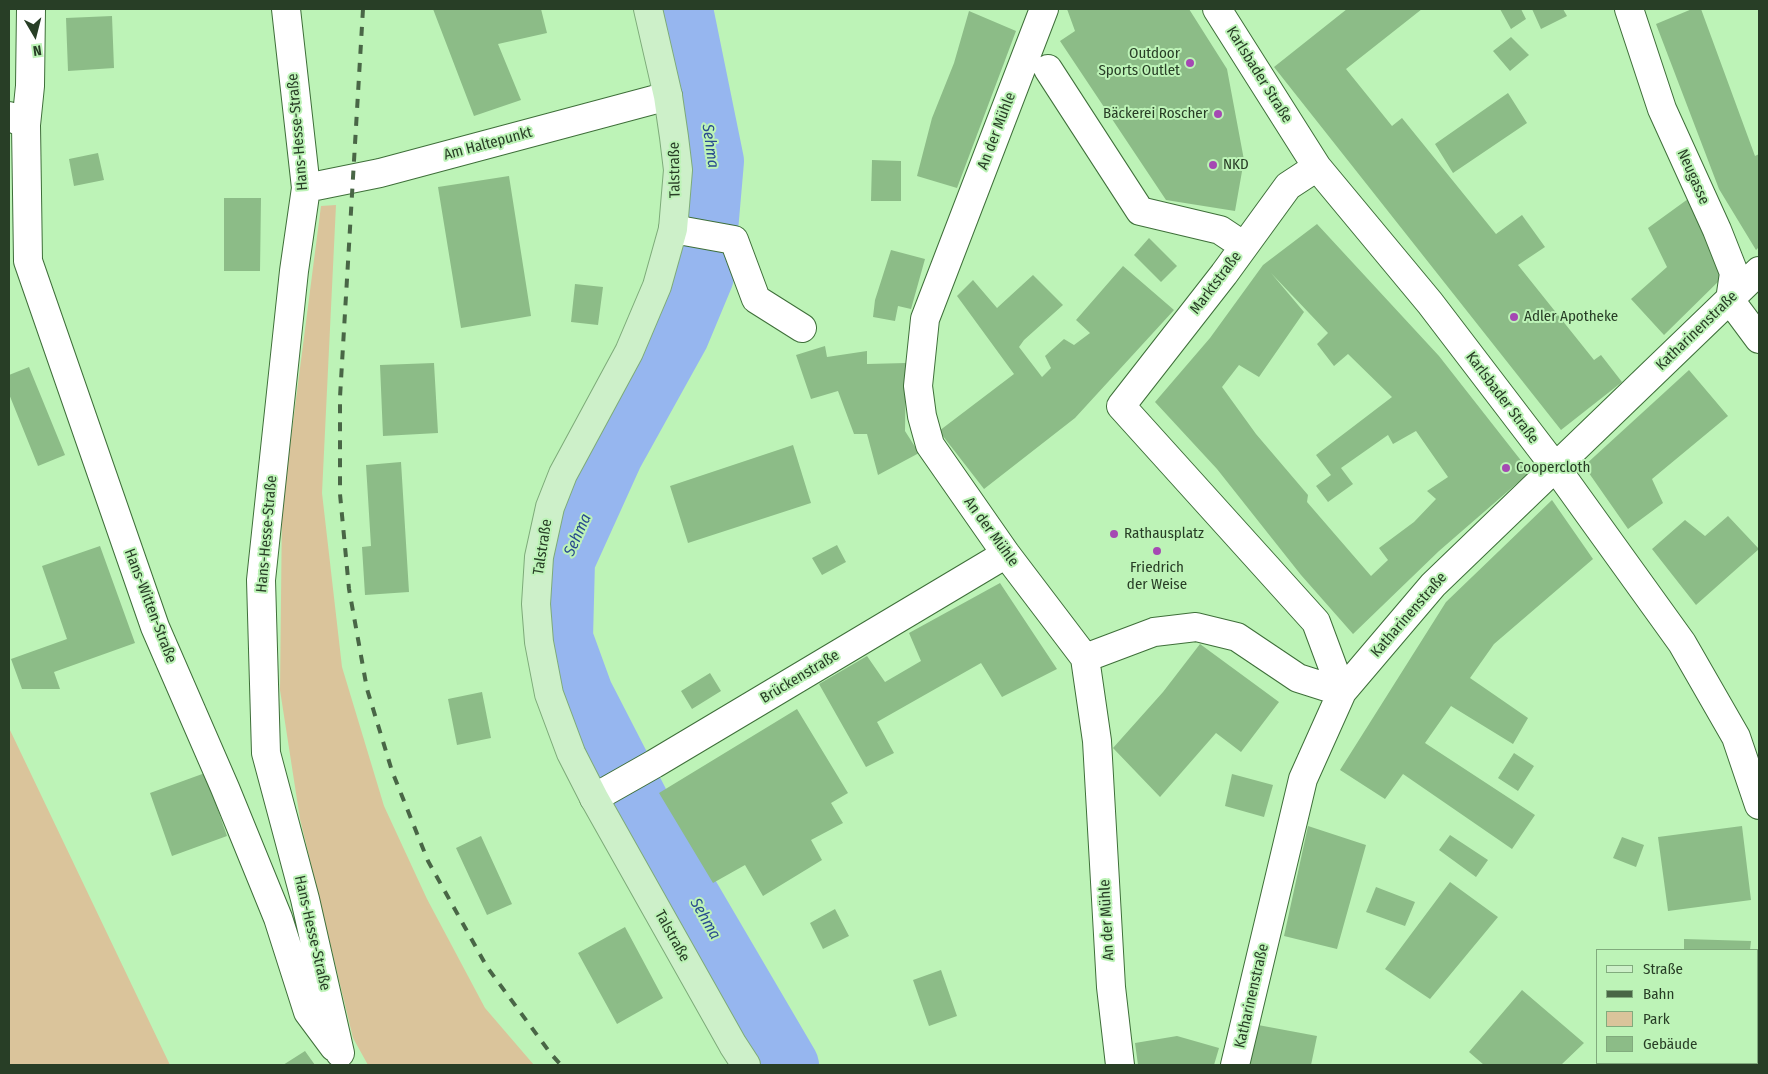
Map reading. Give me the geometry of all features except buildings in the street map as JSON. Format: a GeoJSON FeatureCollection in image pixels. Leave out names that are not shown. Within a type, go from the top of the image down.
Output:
{"type":"FeatureCollection","features":[{"type":"Feature","properties":{"kind":"main road","name":"Talstraße"},"geometry":{"type":"LineString","coordinates":[[648,9],[668,96],[684,230],[657,286],[629,352],[563,474],[550,507],[539,557],[536,604],[539,642],[549,694],[571,753],[604,792],[733,1045],[746,1065]]}},
{"type":"Feature","properties":{"kind":"street","name":"Hans-Witten-Straße"},"geometry":{"type":"LineString","coordinates":[[31,9],[30,86],[18,121],[28,261],[155,627],[225,788],[278,918],[308,1012],[343,1059]]}},
{"type":"Feature","properties":{"kind":"street","name":"Hans-Hesse-Straße"},"geometry":{"type":"LineString","coordinates":[[286,9],[306,188],[294,271],[260,580],[266,753],[305,899],[343,1059]]}},
{"type":"Feature","properties":{"kind":"street","name":"An der Mühle"},"geometry":{"type":"LineString","coordinates":[[1044,9],[925,319],[918,386],[922,416],[930,445],[1006,554],[1085,658],[1097,741],[1111,987],[1120,1065]]}},
{"type":"Feature","properties":{"kind":"street","name":"Karlsbader Straße"},"geometry":{"type":"LineString","coordinates":[[1216,9],[1317,167],[1430,303],[1556,468],[1682,643],[1736,737],[1759,805]]}},
{"type":"Feature","properties":{"kind":"street","name":"Neugasse"},"geometry":{"type":"LineString","coordinates":[[1629,9],[1662,109],[1717,230],[1734,274],[1730,300]]}},
{"type":"Feature","properties":{"kind":"street"},"geometry":{"type":"LineString","coordinates":[[1048,69],[1140,211],[1220,230],[1244,246]]}},
{"type":"Feature","properties":{"kind":"street","name":"Am Haltepunkt"},"geometry":{"type":"LineString","coordinates":[[306,188],[380,173],[668,96]]}},
{"type":"Feature","properties":{"kind":"street","name":"Marktstraße"},"geometry":{"type":"LineString","coordinates":[[1317,167],[1288,186],[1121,406],[1316,622],[1342,692]]}},
{"type":"Feature","properties":{"kind":"street"},"geometry":{"type":"LineString","coordinates":[[684,230],[734,240],[756,300],[802,328]]}},
{"type":"Feature","properties":{"kind":"street","name":"Katharinenstraße"},"geometry":{"type":"LineString","coordinates":[[1236,1065],[1303,779],[1342,692],[1433,585],[1759,271]]}},
{"type":"Feature","properties":{"kind":"street"},"geometry":{"type":"LineString","coordinates":[[1730,300],[1759,339]]}},
{"type":"Feature","properties":{"kind":"street","name":"Brückenstraße"},"geometry":{"type":"LineString","coordinates":[[604,792],[1006,554]]}},
{"type":"Feature","properties":{"kind":"street"},"geometry":{"type":"LineString","coordinates":[[1085,658],[1154,632],[1196,627],[1237,637],[1298,678],[1342,692]]}},
{"type":"Feature","properties":{"kind":"green space"},"geometry":{"type":"Polygon","coordinates":[[[336,205],[322,493],[342,667],[384,806],[427,899],[485,1008],[534,1065],[368,1065],[353,1038],[300,819],[280,690],[282,507],[321,206],[336,205]]]}},
{"type":"Feature","properties":{"kind":"green space"},"geometry":{"type":"Polygon","coordinates":[[[9,728],[170,1065],[9,1065],[9,728]]]}},
{"type":"Feature","properties":{"kind":"waterway","name":"Sehma"},"geometry":{"type":"LineString","coordinates":[[684,9],[715,161],[705,276],[680,336],[614,455],[566,561],[564,638],[584,693],[671,862],[790,1065]]}},
{"type":"Feature","properties":{"kind":"railway"},"geometry":{"type":"LineString","coordinates":[[363,9],[340,397],[340,494],[349,589],[367,689],[392,771],[428,861],[487,967],[561,1065]]}},
{"type":"Feature","properties":{"kind":"place","name":"Outdoor Sports Outlet"},"geometry":{"type":"Point","coordinates":[1190,63]}},
{"type":"Feature","properties":{"kind":"place","name":"Bäckerei Roscher"},"geometry":{"type":"Point","coordinates":[1218,114]}},
{"type":"Feature","properties":{"kind":"place","name":"NKD"},"geometry":{"type":"Point","coordinates":[1213,165]}},
{"type":"Feature","properties":{"kind":"place","name":"Adler Apotheke"},"geometry":{"type":"Point","coordinates":[1514,317]}},
{"type":"Feature","properties":{"kind":"place","name":"Coopercloth"},"geometry":{"type":"Point","coordinates":[1506,468]}},
{"type":"Feature","properties":{"kind":"place","name":"Rathausplatz"},"geometry":{"type":"Point","coordinates":[1114,534]}},
{"type":"Feature","properties":{"kind":"place","name":"Friedrich der Weise"},"geometry":{"type":"Point","coordinates":[1157,551]}}]}
